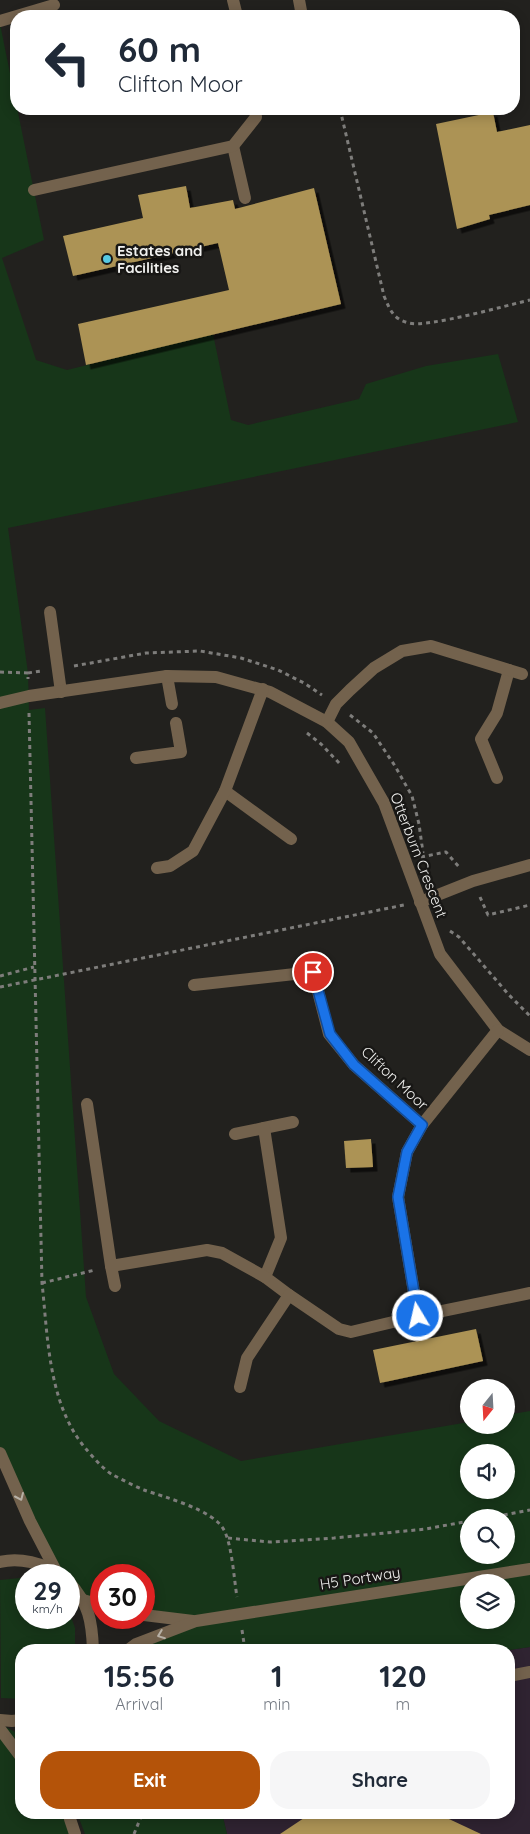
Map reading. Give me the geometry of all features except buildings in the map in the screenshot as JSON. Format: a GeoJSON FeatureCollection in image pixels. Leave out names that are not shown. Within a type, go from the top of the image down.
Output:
{"type":"FeatureCollection","features":[{"type":"Feature","properties":{"kind":"street"},"geometry":{"type":"LineString","coordinates":[[34,190],[233,146],[256,117],[256,115]]}},
{"type":"Feature","properties":{"kind":"street"},"geometry":{"type":"LineString","coordinates":[[233,146],[245,198]]}},
{"type":"Feature","properties":{"kind":"street"},"geometry":{"type":"LineString","coordinates":[[50,612],[61,692]]}},
{"type":"Feature","properties":{"kind":"street"},"geometry":{"type":"LineString","coordinates":[[327,722],[336,704],[350,690],[374,668],[402,651],[431,646],[522,674]]}},
{"type":"Feature","properties":{"kind":"street"},"geometry":{"type":"LineString","coordinates":[[497,778],[481,739],[497,713],[509,670]]}},
{"type":"Feature","properties":{"kind":"street"},"geometry":{"type":"LineString","coordinates":[[168,676],[172,704]]}},
{"type":"Feature","properties":{"kind":"street","name":"Otterburn Crescent"},"geometry":{"type":"LineString","coordinates":[[0,703],[29,696],[168,676],[216,677],[263,689],[327,722],[349,742],[384,803],[440,954],[498,1030],[530,1050]]}},
{"type":"Feature","properties":{"kind":"street"},"geometry":{"type":"LineString","coordinates":[[157,868],[170,866],[193,851],[225,791],[263,689]]}},
{"type":"Feature","properties":{"kind":"street"},"geometry":{"type":"LineString","coordinates":[[136,758],[181,752],[176,722]]}},
{"type":"Feature","properties":{"kind":"street"},"geometry":{"type":"LineString","coordinates":[[225,791],[291,839]]}},
{"type":"Feature","properties":{"kind":"street"},"geometry":{"type":"LineString","coordinates":[[420,902],[473,881],[530,865]]}},
{"type":"Feature","properties":{"kind":"street","name":"Clifton Moor"},"geometry":{"type":"LineString","coordinates":[[194,986],[313,972],[330,1034],[354,1065],[422,1125]]}},
{"type":"Feature","properties":{"kind":"street","name":"Clifton Moor"},"geometry":{"type":"LineString","coordinates":[[418,1316],[398,1197],[407,1152],[422,1125],[498,1030]]}},
{"type":"Feature","properties":{"kind":"street"},"geometry":{"type":"LineString","coordinates":[[87,1104],[115,1286]]}},
{"type":"Feature","properties":{"kind":"street"},"geometry":{"type":"LineString","coordinates":[[235,1134],[294,1122]]}},
{"type":"Feature","properties":{"kind":"street"},"geometry":{"type":"LineString","coordinates":[[264,1128],[281,1238],[265,1277]]}},
{"type":"Feature","properties":{"kind":"street"},"geometry":{"type":"LineString","coordinates":[[111,1266],[207,1250],[222,1253],[265,1277],[339,1329],[351,1332],[530,1293]]}},
{"type":"Feature","properties":{"kind":"street"},"geometry":{"type":"LineString","coordinates":[[240,1386],[247,1358],[289,1295]]}},
{"type":"Feature","properties":{"kind":"street"},"geometry":{"type":"LineString","coordinates":[[0,1453],[30,1521],[53,1564]]}},
{"type":"Feature","properties":{"kind":"street"},"geometry":{"type":"LineString","coordinates":[[0,1562],[8,1560],[35,1564]]}},
{"type":"Feature","properties":{"kind":"street","name":"H5 Portway"},"geometry":{"type":"LineString","coordinates":[[136,1644],[196,1621],[210,1618],[530,1569]]}},
{"type":"Feature","properties":{"kind":"street"},"geometry":{"type":"LineString","coordinates":[[80,1596],[92,1625],[93,1644]]}},
{"type":"Feature","properties":{"kind":"street"},"geometry":{"type":"LineString","coordinates":[[83,1600],[90,1602]]}},
{"type":"Feature","properties":{"kind":"street","name":"H5 Portway"},"geometry":{"type":"LineString","coordinates":[[155,1616],[196,1621]]}},
{"type":"Feature","properties":{"kind":"street"},"geometry":{"type":"LineString","coordinates":[[515,1675],[530,1672]]}},
{"type":"Feature","properties":{"kind":"street"},"geometry":{"type":"LineString","coordinates":[[0,1720],[15,1720]]}},
{"type":"Feature","properties":{"kind":"street"},"geometry":{"type":"LineString","coordinates":[[0,1730],[15,1749]]}},
{"type":"Feature","properties":{"kind":"street"},"geometry":{"type":"LineString","coordinates":[[69,1819],[75,1834]]}},
{"type":"Feature","properties":{"kind":"path"},"geometry":{"type":"LineString","coordinates":[[341,115],[384,296],[392,314],[410,324],[428,324],[530,300]]}},
{"type":"Feature","properties":{"kind":"path"},"geometry":{"type":"LineString","coordinates":[[0,672],[28,673],[29,696]]}},
{"type":"Feature","properties":{"kind":"path"},"geometry":{"type":"LineString","coordinates":[[37,710],[29,711],[34,980],[42,1283],[51,1365],[64,1415],[85,1448],[111,1474],[142,1489],[190,1505],[208,1515],[224,1528],[228,1538],[238,1604]]}},
{"type":"Feature","properties":{"kind":"path"},"geometry":{"type":"LineString","coordinates":[[302,729],[321,744],[344,770]]}},
{"type":"Feature","properties":{"kind":"path"},"geometry":{"type":"LineString","coordinates":[[0,987],[420,902]]}},
{"type":"Feature","properties":{"kind":"path"},"geometry":{"type":"LineString","coordinates":[[404,905],[406,913]]}},
{"type":"Feature","properties":{"kind":"path"},"geometry":{"type":"LineString","coordinates":[[444,926],[459,937],[509,995],[530,1016]]}},
{"type":"Feature","properties":{"kind":"path"},"geometry":{"type":"LineString","coordinates":[[0,976],[34,967]]}},
{"type":"Feature","properties":{"kind":"path"},"geometry":{"type":"LineString","coordinates":[[42,1283],[111,1266]]}},
{"type":"Feature","properties":{"kind":"path"},"geometry":{"type":"LineString","coordinates":[[515,1513],[530,1510]]}},
{"type":"Feature","properties":{"kind":"path"},"geometry":{"type":"LineString","coordinates":[[228,1538],[270,1542],[334,1538],[426,1529],[460,1523]]}},
{"type":"Feature","properties":{"kind":"path"},"geometry":{"type":"LineString","coordinates":[[241,1622],[244,1644]]}},
{"type":"Feature","properties":{"kind":"path"},"geometry":{"type":"LineString","coordinates":[[134,1834],[140,1819]]}},
{"type":"Feature","properties":{"kind":"shaded area"},"geometry":{"type":"Polygon","coordinates":[[[530,1647],[530,1834],[227,1834],[223,1819],[515,1819],[515,1649],[530,1647]]]}},
{"type":"Feature","properties":{"kind":"green space"},"geometry":{"type":"Polygon","coordinates":[[[0,24],[10,73],[10,115],[19,115],[44,240],[2,258],[36,360],[67,370],[213,334],[231,420],[248,425],[359,399],[366,384],[426,366],[498,354],[518,422],[8,528],[28,673],[29,710],[45,708],[86,1297],[114,1374],[159,1421],[241,1461],[460,1424],[460,1434],[515,1434],[515,1414],[530,1411],[530,1647],[515,1649],[515,1644],[142,1644],[194,1622],[155,1617],[155,1564],[90,1564],[90,1597],[80,1590],[80,1564],[55,1564],[0,1453],[0,24]]]}},
{"type":"Feature","properties":{"kind":"green space"},"geometry":{"type":"Polygon","coordinates":[[[15,1578],[15,1629],[75,1629],[75,1644],[15,1644],[15,1699],[1,1698],[0,1580],[15,1578]]]}},
{"type":"Feature","properties":{"kind":"green space"},"geometry":{"type":"Polygon","coordinates":[[[0,1724],[15,1732],[15,1819],[69,1819],[78,1834],[0,1834],[0,1724]]]}},
{"type":"Feature","properties":{"kind":"green space"},"geometry":{"type":"Polygon","coordinates":[[[79,1819],[223,1819],[227,1834],[85,1834],[79,1819]]]}},
{"type":"Feature","properties":{"kind":"place","name":"Estates and Facilities"},"geometry":{"type":"Point","coordinates":[107,259]}},
{"type":"Feature","properties":{"kind":"route"},"geometry":{"type":"LineString","coordinates":[[313,972],[330,1034],[354,1065],[422,1125],[407,1152],[398,1197],[418,1316]]}}]}
